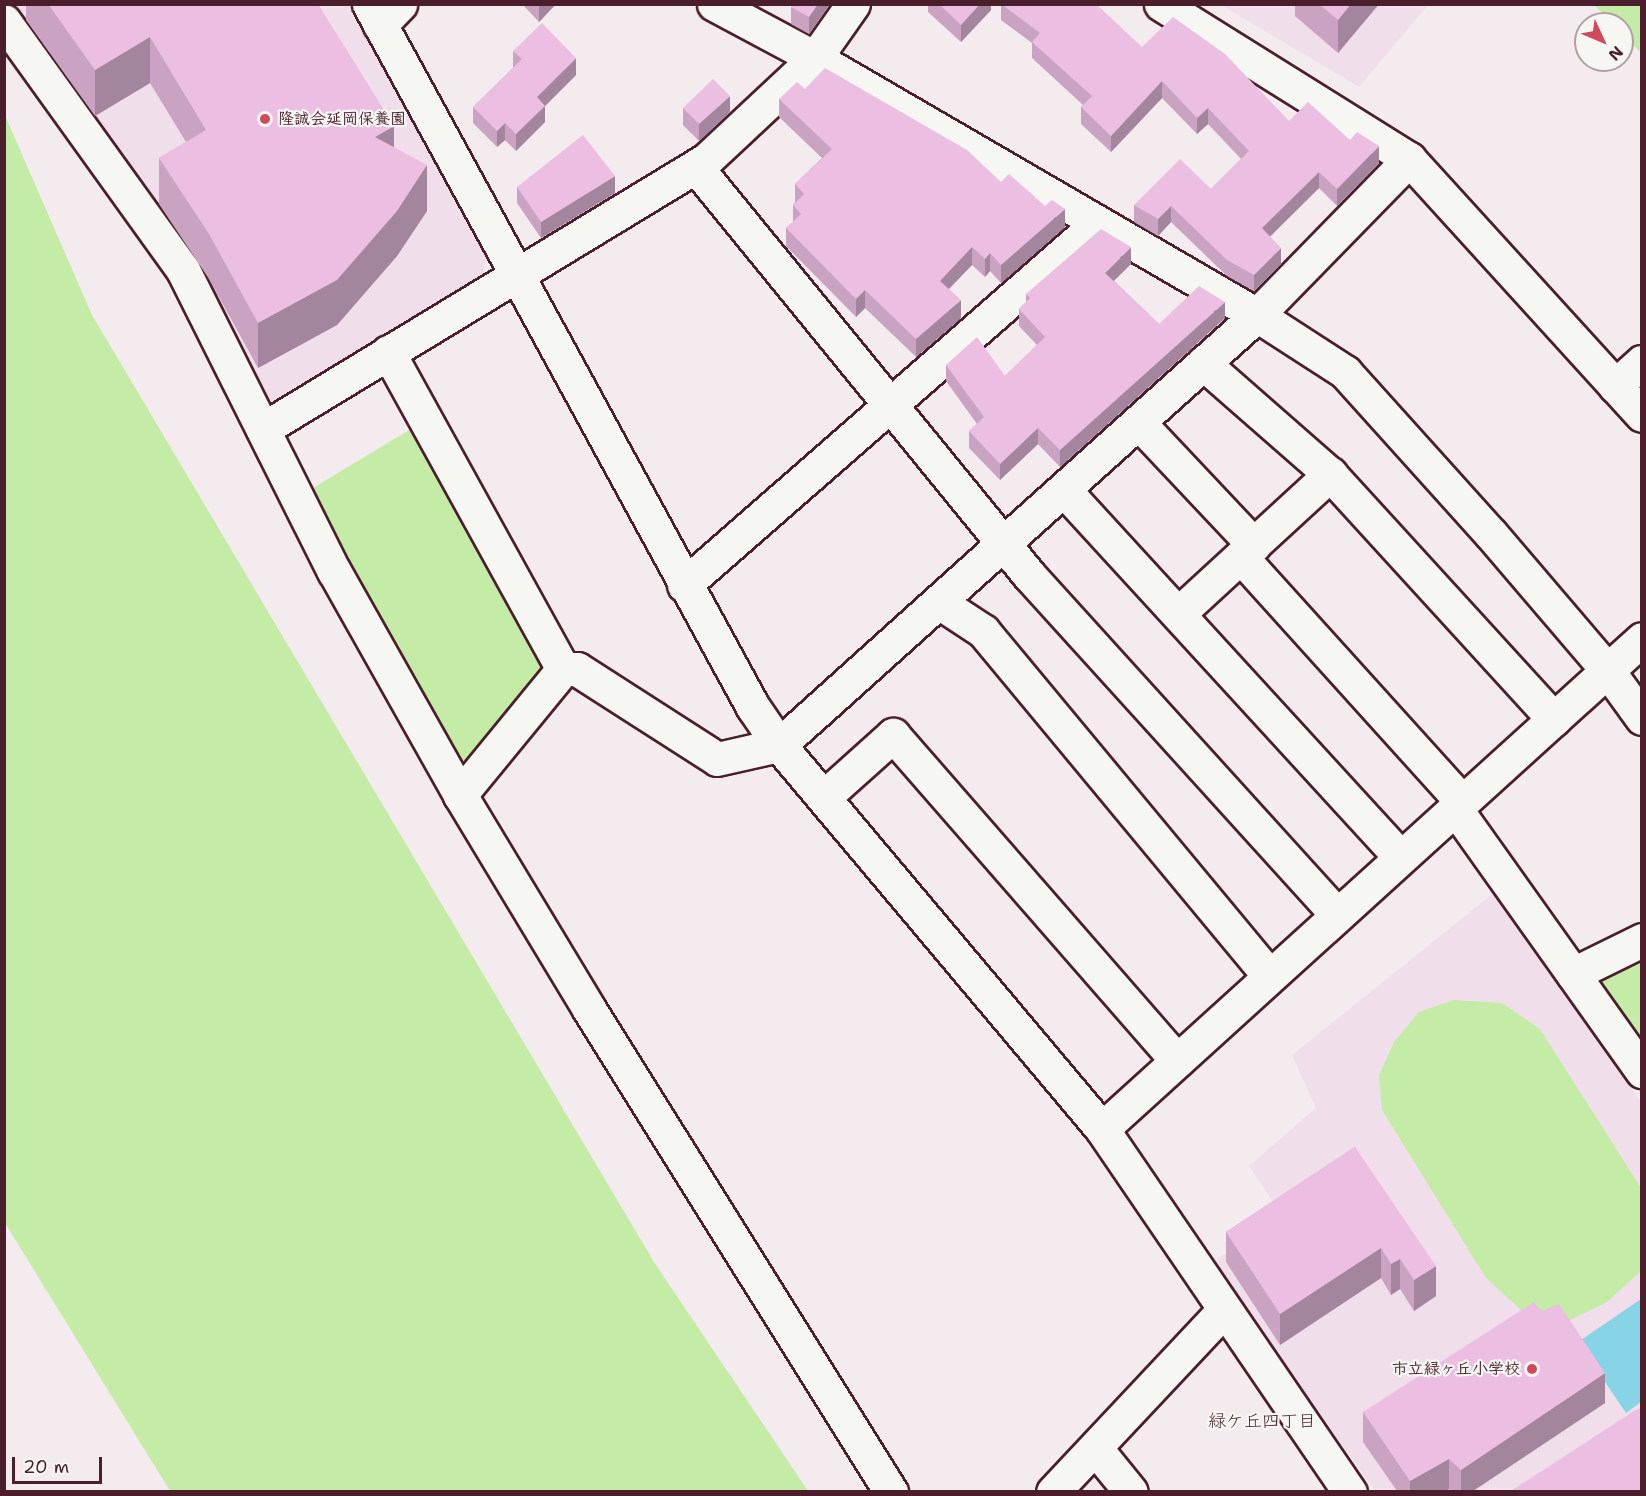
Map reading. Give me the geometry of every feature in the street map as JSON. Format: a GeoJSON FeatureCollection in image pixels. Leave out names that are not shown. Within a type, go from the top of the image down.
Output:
{"type":"FeatureCollection","features":[{"type":"Feature","properties":{"kind":"street"},"geometry":{"type":"LineString","coordinates":[[714,4],[815,58],[1257,315],[1345,372],[1608,671],[1641,718]]}},
{"type":"Feature","properties":{"kind":"street"},"geometry":{"type":"LineString","coordinates":[[263,429],[515,274],[696,168],[815,58],[854,4]]}},
{"type":"Feature","properties":{"kind":"street"},"geometry":{"type":"LineString","coordinates":[[1161,4],[1409,159],[1641,415]]}},
{"type":"Feature","properties":{"kind":"street"},"geometry":{"type":"LineString","coordinates":[[383,11],[515,274],[684,585],[779,745],[1102,1129],[1350,1491]]}},
{"type":"Feature","properties":{"kind":"street"},"geometry":{"type":"LineString","coordinates":[[4,21],[183,270],[334,571],[460,795],[589,1010],[891,1491]]}},
{"type":"Feature","properties":{"kind":"street"},"geometry":{"type":"LineString","coordinates":[[563,669],[577,669],[717,759],[779,745],[1257,315],[1409,159]]}},
{"type":"Feature","properties":{"kind":"street"},"geometry":{"type":"LineString","coordinates":[[696,168],[1004,544],[1336,914]]}},
{"type":"Feature","properties":{"kind":"street"},"geometry":{"type":"LineString","coordinates":[[684,585],[1097,224]]}},
{"type":"Feature","properties":{"kind":"street"},"geometry":{"type":"LineString","coordinates":[[388,352],[563,669]]}},
{"type":"Feature","properties":{"kind":"street"},"geometry":{"type":"LineString","coordinates":[[1615,386],[1641,362]]}},
{"type":"Feature","properties":{"kind":"street"},"geometry":{"type":"LineString","coordinates":[[1203,363],[1330,474],[1554,719]]}},
{"type":"Feature","properties":{"kind":"street"},"geometry":{"type":"LineString","coordinates":[[1138,422],[1459,805],[1641,1071]]}},
{"type":"Feature","properties":{"kind":"street"},"geometry":{"type":"LineString","coordinates":[[1178,614],[1330,474]]}},
{"type":"Feature","properties":{"kind":"street"},"geometry":{"type":"LineString","coordinates":[[1064,490],[1400,857]]}},
{"type":"Feature","properties":{"kind":"street"},"geometry":{"type":"LineString","coordinates":[[939,602],[983,631],[1269,976]]}},
{"type":"Feature","properties":{"kind":"street"},"geometry":{"type":"LineString","coordinates":[[1102,1129],[1641,639]]}},
{"type":"Feature","properties":{"kind":"street"},"geometry":{"type":"LineString","coordinates":[[460,795],[563,669]]}},
{"type":"Feature","properties":{"kind":"street"},"geometry":{"type":"LineString","coordinates":[[824,797],[893,735],[1177,1060]]}},
{"type":"Feature","properties":{"kind":"street"},"geometry":{"type":"LineString","coordinates":[[1573,974],[1641,940]]}},
{"type":"Feature","properties":{"kind":"street"},"geometry":{"type":"LineString","coordinates":[[1053,1491],[1096,1449],[1224,1310]]}},
{"type":"Feature","properties":{"kind":"street"},"geometry":{"type":"LineString","coordinates":[[1096,1449],[1131,1491]]}},
{"type":"Feature","properties":{"kind":"shaded area"},"geometry":{"type":"Polygon","coordinates":[[[4,5],[348,5],[486,256],[483,278],[267,411],[4,5]]]}},
{"type":"Feature","properties":{"kind":"shaded area"},"geometry":{"type":"Polygon","coordinates":[[[1221,5],[1428,5],[1359,87],[1221,5]]]}},
{"type":"Feature","properties":{"kind":"shaded area"},"geometry":{"type":"Polygon","coordinates":[[[1496,891],[1641,1102],[1641,1491],[1375,1491],[1213,1262],[1282,1216],[1249,1166],[1316,1108],[1292,1055],[1496,891]]]}},
{"type":"Feature","properties":{"kind":"green space"},"geometry":{"type":"Polygon","coordinates":[[[1594,5],[1641,5],[1641,53],[1634,46],[1634,12],[1601,12],[1594,5]]]}},
{"type":"Feature","properties":{"kind":"green space"},"geometry":{"type":"Polygon","coordinates":[[[4,113],[92,315],[654,1262],[808,1491],[170,1491],[5,1223],[4,113]]]}},
{"type":"Feature","properties":{"kind":"green space"},"geometry":{"type":"Polygon","coordinates":[[[414,427],[543,671],[463,770],[308,491],[414,427]]]}},
{"type":"Feature","properties":{"kind":"green space"},"geometry":{"type":"Polygon","coordinates":[[[1641,948],[1641,1046],[1591,974],[1641,948]]]}},
{"type":"Feature","properties":{"kind":"green space"},"geometry":{"type":"Polygon","coordinates":[[[1454,1000],[1502,1003],[1540,1029],[1641,1188],[1641,1271],[1607,1302],[1570,1320],[1521,1310],[1486,1278],[1382,1110],[1379,1075],[1394,1042],[1419,1012],[1454,1000]]]}},
{"type":"Feature","properties":{"kind":"water"},"geometry":{"type":"Polygon","coordinates":[[[1641,1299],[1641,1402],[1626,1413],[1578,1342],[1641,1299]]]}},
{"type":"Feature","properties":{"kind":"building"},"geometry":{"type":"Polygon","coordinates":[[[48,4],[318,4],[394,126],[375,137],[427,165],[397,211],[337,280],[258,323],[209,234],[159,158],[206,130],[150,37],[95,70],[48,4]]]}},
{"type":"Feature","properties":{"kind":"building"},"geometry":{"type":"Polygon","coordinates":[[[794,4],[818,4],[809,17],[791,7],[794,4]]]}},
{"type":"Feature","properties":{"kind":"building"},"geometry":{"type":"Polygon","coordinates":[[[939,4],[980,4],[961,25],[939,4]]]}},
{"type":"Feature","properties":{"kind":"building"},"geometry":{"type":"Polygon","coordinates":[[[1001,4],[1096,4],[1142,47],[1173,17],[1225,54],[1289,121],[1308,102],[1350,140],[1357,132],[1379,146],[1337,189],[1319,172],[1262,228],[1281,248],[1254,275],[1227,260],[1171,206],[1158,219],[1134,205],[1180,159],[1211,189],[1249,151],[1208,108],[1197,118],[1162,81],[1111,136],[1081,107],[1092,96],[1032,42],[1040,33],[1001,4]]]}},
{"type":"Feature","properties":{"kind":"building"},"geometry":{"type":"Polygon","coordinates":[[[1319,4],[1351,4],[1338,20],[1319,4]]]}},
{"type":"Feature","properties":{"kind":"building"},"geometry":{"type":"Polygon","coordinates":[[[542,23],[576,58],[537,97],[545,106],[516,134],[505,123],[497,131],[473,107],[522,59],[513,51],[542,23]]]}},
{"type":"Feature","properties":{"kind":"building"},"geometry":{"type":"Polygon","coordinates":[[[825,68],[967,150],[1001,182],[1009,174],[1045,206],[1052,200],[1065,209],[1001,265],[990,253],[985,259],[972,247],[940,281],[961,300],[916,339],[865,290],[856,299],[786,228],[801,214],[793,205],[804,194],[795,184],[832,149],[779,99],[797,82],[805,89],[825,68]]]}},
{"type":"Feature","properties":{"kind":"building"},"geometry":{"type":"Polygon","coordinates":[[[713,79],[730,96],[699,124],[683,108],[713,79]]]}},
{"type":"Feature","properties":{"kind":"building"},"geometry":{"type":"Polygon","coordinates":[[[583,135],[615,176],[541,222],[517,187],[583,135]]]}},
{"type":"Feature","properties":{"kind":"building"},"geometry":{"type":"Polygon","coordinates":[[[1101,229],[1131,247],[1105,273],[1159,324],[1199,286],[1225,302],[1060,450],[1038,428],[1000,464],[969,431],[984,417],[946,365],[977,337],[1005,376],[1045,337],[1019,309],[1030,298],[1026,294],[1101,229]]]}},
{"type":"Feature","properties":{"kind":"building"},"geometry":{"type":"Polygon","coordinates":[[[1355,1147],[1436,1266],[1414,1280],[1400,1259],[1391,1264],[1381,1248],[1280,1314],[1226,1232],[1355,1147]]]}},
{"type":"Feature","properties":{"kind":"building"},"geometry":{"type":"Polygon","coordinates":[[[1534,1302],[1541,1311],[1559,1304],[1605,1373],[1461,1470],[1449,1459],[1410,1481],[1363,1412],[1534,1302]]]}},
{"type":"Feature","properties":{"kind":"building"},"geometry":{"type":"Polygon","coordinates":[[[1641,1408],[1641,1491],[1511,1491],[1634,1411],[1641,1408]]]}},
{"type":"Feature","properties":{"kind":"place","name":"隆誠会延岡保養園"},"geometry":{"type":"Point","coordinates":[265,119]}},
{"type":"Feature","properties":{"kind":"place","name":"市立緑ヶ丘小学校"},"geometry":{"type":"Point","coordinates":[1532,1369]}},
{"type":"Feature","properties":{"kind":"district","name":"緑ケ丘四丁目"},"geometry":{"type":"Point","coordinates":[1262,1421]}}]}
